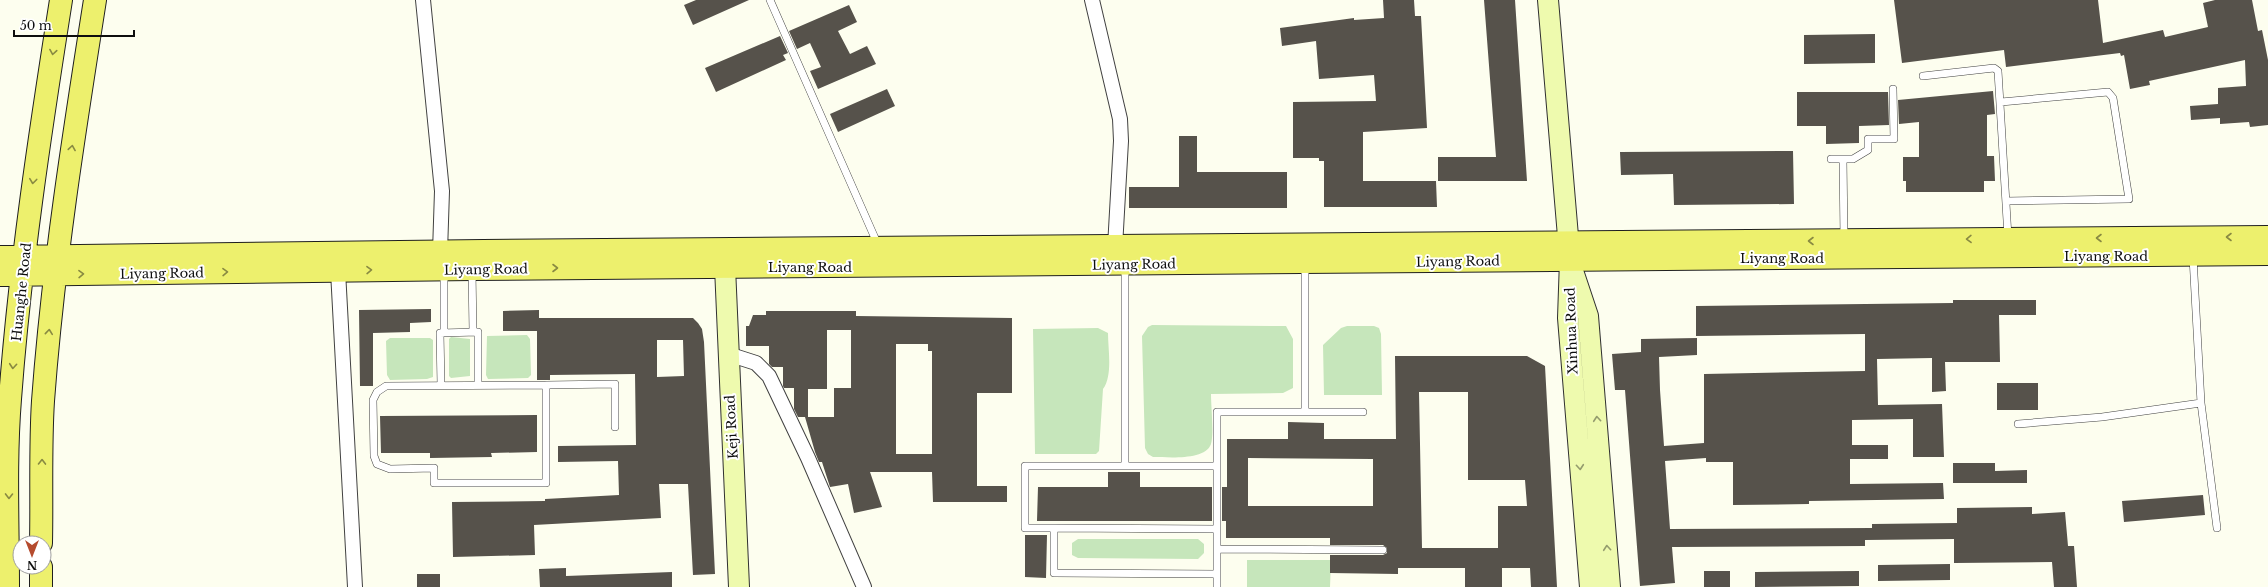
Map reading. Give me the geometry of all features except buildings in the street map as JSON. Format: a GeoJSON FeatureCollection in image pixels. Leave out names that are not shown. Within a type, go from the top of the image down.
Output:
{"type":"FeatureCollection","features":[{"type":"Feature","properties":{"kind":"main road","name":"Huanghe Road"},"geometry":{"type":"LineString","coordinates":[[8,587],[10,401],[23,266],[35,165],[61,0]]}},
{"type":"Feature","properties":{"kind":"main road"},"geometry":{"type":"LineString","coordinates":[[41,535],[43,403],[68,170],[95,0]]}},
{"type":"Feature","properties":{"kind":"main road"},"geometry":{"type":"LineString","coordinates":[[1548,0],[1569,252]]}},
{"type":"Feature","properties":{"kind":"main road","name":"Liyang Road"},"geometry":{"type":"LineString","coordinates":[[0,257],[23,266],[57,266],[442,261],[880,249],[1120,255],[1305,263],[1844,240],[2268,236]]}},
{"type":"Feature","properties":{"kind":"main road","name":"Liyang Road"},"geometry":{"type":"LineString","coordinates":[[57,266],[338,271],[442,261],[472,269],[724,267],[1120,255],[1569,252],[2192,255],[2268,254]]}},
{"type":"Feature","properties":{"kind":"main road","name":"Xinhua Road"},"geometry":{"type":"LineString","coordinates":[[1569,252],[1568,318],[1590,587]]}},
{"type":"Feature","properties":{"kind":"main road","name":"Xinhua Road"},"geometry":{"type":"LineString","coordinates":[[1569,252],[1588,316],[1610,587]]}},
{"type":"Feature","properties":{"kind":"main road","name":"Liyang Road"},"geometry":{"type":"LineString","coordinates":[[0,275],[23,266]]}},
{"type":"Feature","properties":{"kind":"main road","name":"Keji Road"},"geometry":{"type":"LineString","coordinates":[[724,267],[739,587]]}},
{"type":"Feature","properties":{"kind":"main road"},"geometry":{"type":"LineString","coordinates":[[41,575],[41,587]]}},
{"type":"Feature","properties":{"kind":"street"},"geometry":{"type":"LineString","coordinates":[[423,0],[442,190],[442,261]]}},
{"type":"Feature","properties":{"kind":"street"},"geometry":{"type":"LineString","coordinates":[[1092,0],[1120,119],[1120,255]]}},
{"type":"Feature","properties":{"kind":"street"},"geometry":{"type":"LineString","coordinates":[[338,271],[355,587]]}},
{"type":"Feature","properties":{"kind":"street"},"geometry":{"type":"LineString","coordinates":[[728,354],[756,363],[769,376],[808,458],[864,587]]}},
{"type":"Feature","properties":{"kind":"lane"},"geometry":{"type":"LineString","coordinates":[[770,0],[880,249]]}},
{"type":"Feature","properties":{"kind":"lane"},"geometry":{"type":"LineString","coordinates":[[1924,76],[1994,68],[1998,71],[2008,239]]}},
{"type":"Feature","properties":{"kind":"lane"},"geometry":{"type":"LineString","coordinates":[[1831,159],[1853,159],[1868,150],[1868,139],[1894,139],[1893,89]]}},
{"type":"Feature","properties":{"kind":"lane"},"geometry":{"type":"LineString","coordinates":[[2001,102],[2108,92],[2114,98],[2129,199],[2006,201]]}},
{"type":"Feature","properties":{"kind":"lane"},"geometry":{"type":"LineString","coordinates":[[1843,159],[1844,240]]}},
{"type":"Feature","properties":{"kind":"lane"},"geometry":{"type":"LineString","coordinates":[[1120,255],[1125,466]]}},
{"type":"Feature","properties":{"kind":"lane"},"geometry":{"type":"LineString","coordinates":[[2192,255],[2201,403],[2217,528]]}},
{"type":"Feature","properties":{"kind":"lane"},"geometry":{"type":"LineString","coordinates":[[442,261],[444,333]]}},
{"type":"Feature","properties":{"kind":"lane"},"geometry":{"type":"LineString","coordinates":[[1305,263],[1305,412]]}},
{"type":"Feature","properties":{"kind":"lane"},"geometry":{"type":"LineString","coordinates":[[472,269],[473,332]]}},
{"type":"Feature","properties":{"kind":"lane"},"geometry":{"type":"LineString","coordinates":[[441,386],[440,333],[473,332],[478,332],[478,385]]}},
{"type":"Feature","properties":{"kind":"lane"},"geometry":{"type":"LineString","coordinates":[[546,385],[546,483],[434,483],[434,468],[390,469],[377,464],[374,456],[373,400],[377,392],[386,386],[615,384],[615,427]]}},
{"type":"Feature","properties":{"kind":"lane"},"geometry":{"type":"LineString","coordinates":[[2018,424],[2102,417],[2201,403]]}},
{"type":"Feature","properties":{"kind":"lane"},"geometry":{"type":"LineString","coordinates":[[1217,587],[1217,412],[1363,412]]}},
{"type":"Feature","properties":{"kind":"lane"},"geometry":{"type":"LineString","coordinates":[[1217,466],[1025,466],[1025,528],[1217,529]]}},
{"type":"Feature","properties":{"kind":"lane"},"geometry":{"type":"LineString","coordinates":[[1054,528],[1054,573],[1217,574]]}},
{"type":"Feature","properties":{"kind":"lane"},"geometry":{"type":"LineString","coordinates":[[1217,549],[1383,550]]}},
{"type":"Feature","properties":{"kind":"green space"},"geometry":{"type":"Polygon","coordinates":[[[1152,325],[1286,326],[1293,339],[1293,388],[1283,393],[1211,394],[1212,439],[1211,444],[1207,449],[1194,456],[1153,457],[1148,454],[1145,448],[1142,336],[1148,327],[1152,325]]]}},
{"type":"Feature","properties":{"kind":"green space"},"geometry":{"type":"Polygon","coordinates":[[[1347,326],[1374,326],[1379,328],[1381,334],[1382,395],[1324,395],[1323,345],[1341,328],[1347,326]]]}},
{"type":"Feature","properties":{"kind":"green space"},"geometry":{"type":"Polygon","coordinates":[[[1098,328],[1108,333],[1109,362],[1108,377],[1103,389],[1099,451],[1096,454],[1035,454],[1033,329],[1098,328]]]}},
{"type":"Feature","properties":{"kind":"green space"},"geometry":{"type":"Polygon","coordinates":[[[527,335],[530,339],[531,375],[528,378],[488,379],[486,375],[487,336],[527,335]]]}},
{"type":"Feature","properties":{"kind":"green space"},"geometry":{"type":"Polygon","coordinates":[[[451,337],[470,339],[470,376],[451,378],[449,376],[449,339],[451,337]]]}},
{"type":"Feature","properties":{"kind":"green space"},"geometry":{"type":"Polygon","coordinates":[[[390,338],[430,338],[433,340],[433,377],[427,379],[390,380],[387,375],[386,341],[390,338]]]}},
{"type":"Feature","properties":{"kind":"green space"},"geometry":{"type":"Polygon","coordinates":[[[1078,539],[1198,539],[1204,544],[1204,553],[1198,559],[1078,558],[1072,555],[1072,543],[1078,539]]]}},
{"type":"Feature","properties":{"kind":"green space"},"geometry":{"type":"Polygon","coordinates":[[[1247,560],[1331,560],[1330,587],[1247,587],[1247,560]]]}}]}
